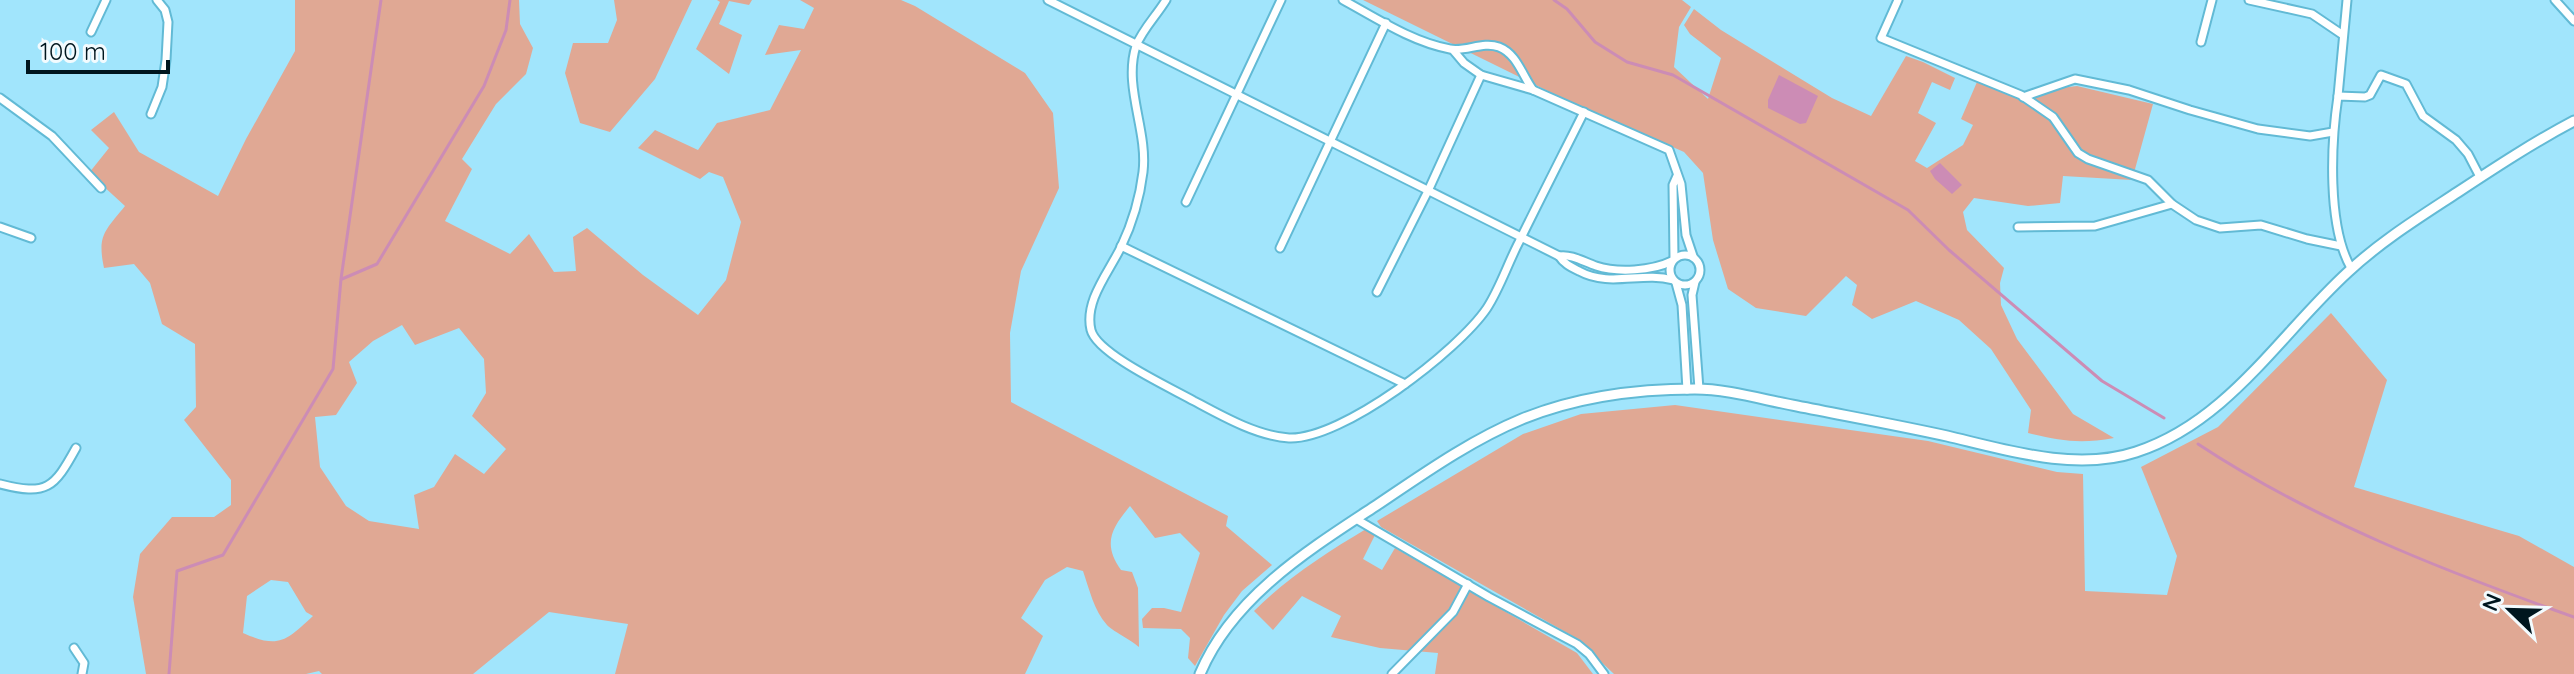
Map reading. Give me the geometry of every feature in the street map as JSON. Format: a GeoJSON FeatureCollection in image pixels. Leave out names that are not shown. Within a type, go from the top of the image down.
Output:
{"type":"FeatureCollection","features":[{"type":"Feature","properties":{"kind":"street"},"geometry":{"type":"LineString","coordinates":[[91,32],[106,0]]}},
{"type":"Feature","properties":{"kind":"street"},"geometry":{"type":"LineString","coordinates":[[151,114],[162,87],[168,22],[165,10],[157,0]]}},
{"type":"Feature","properties":{"kind":"street"},"geometry":{"type":"LineString","coordinates":[[1048,0],[1559,256],[1565,264],[1595,278],[1625,280],[1659,277],[1686,285],[1695,282]]}},
{"type":"Feature","properties":{"kind":"street"},"geometry":{"type":"LineString","coordinates":[[1166,0],[1137,44],[1133,82],[1144,169],[1138,202],[1090,312],[1091,333],[1109,354],[1205,407],[1260,432],[1287,438],[1304,437],[1356,416],[1452,348],[1488,307],[1584,112]]}},
{"type":"Feature","properties":{"kind":"street"},"geometry":{"type":"LineString","coordinates":[[1186,202],[1281,0]]}},
{"type":"Feature","properties":{"kind":"street"},"geometry":{"type":"LineString","coordinates":[[1343,0],[1433,44],[1453,50],[1485,45],[1498,47],[1516,62],[1533,90]]}},
{"type":"Feature","properties":{"kind":"street"},"geometry":{"type":"LineString","coordinates":[[1898,0],[1881,38],[2023,97],[2053,117],[2078,153],[2088,159],[2148,180],[2172,204],[2209,226],[2261,225],[2341,246]]}},
{"type":"Feature","properties":{"kind":"street"},"geometry":{"type":"LineString","coordinates":[[2201,42],[2212,0]]}},
{"type":"Feature","properties":{"kind":"street"},"geometry":{"type":"LineString","coordinates":[[2249,0],[2312,14],[2343,35]]}},
{"type":"Feature","properties":{"kind":"street"},"geometry":{"type":"LineString","coordinates":[[2347,0],[2333,132],[2333,168],[2341,246],[2351,268]]}},
{"type":"Feature","properties":{"kind":"street"},"geometry":{"type":"LineString","coordinates":[[2555,0],[2574,21]]}},
{"type":"Feature","properties":{"kind":"street"},"geometry":{"type":"LineString","coordinates":[[1280,248],[1386,23]]}},
{"type":"Feature","properties":{"kind":"street"},"geometry":{"type":"LineString","coordinates":[[1453,50],[1481,75],[1533,90],[1669,150],[1673,155],[1681,184],[1686,235],[1700,268],[1692,295],[1699,389]]}},
{"type":"Feature","properties":{"kind":"street"},"geometry":{"type":"LineString","coordinates":[[1377,292],[1481,75]]}},
{"type":"Feature","properties":{"kind":"street"},"geometry":{"type":"LineString","coordinates":[[2338,96],[2370,95],[2381,75],[2406,84],[2423,116],[2456,140],[2468,154],[2480,177]]}},
{"type":"Feature","properties":{"kind":"street"},"geometry":{"type":"LineString","coordinates":[[2023,97],[2075,79],[2129,90],[2258,129],[2310,136],[2333,132]]}},
{"type":"Feature","properties":{"kind":"street"},"geometry":{"type":"LineString","coordinates":[[0,98],[52,136],[101,188]]}},
{"type":"Feature","properties":{"kind":"street"},"geometry":{"type":"LineString","coordinates":[[1200,674],[1217,641],[1254,597],[1296,561],[1456,455],[1522,419],[1571,403],[1607,396],[1699,389],[2054,457],[2111,458],[2154,445],[2179,432],[2227,397],[2351,268],[2422,215],[2574,121]]}},
{"type":"Feature","properties":{"kind":"street"},"geometry":{"type":"LineString","coordinates":[[1677,176],[1673,185],[1673,259],[1669,271],[1682,305],[1687,390]]}},
{"type":"Feature","properties":{"kind":"street"},"geometry":{"type":"LineString","coordinates":[[2018,227],[2095,226],[2172,204]]}},
{"type":"Feature","properties":{"kind":"street"},"geometry":{"type":"LineString","coordinates":[[0,227],[31,238]]}},
{"type":"Feature","properties":{"kind":"street"},"geometry":{"type":"LineString","coordinates":[[1121,246],[1405,384]]}},
{"type":"Feature","properties":{"kind":"street"},"geometry":{"type":"LineString","coordinates":[[1559,256],[1568,255],[1598,267],[1623,269],[1658,266],[1683,254],[1693,256]]}},
{"type":"Feature","properties":{"kind":"street"},"geometry":{"type":"LineString","coordinates":[[1623,269],[1625,280]]}},
{"type":"Feature","properties":{"kind":"street"},"geometry":{"type":"LineString","coordinates":[[0,484],[23,490],[50,485],[58,480],[76,448]]}},
{"type":"Feature","properties":{"kind":"street"},"geometry":{"type":"LineString","coordinates":[[1356,519],[1577,644],[1604,674]]}},
{"type":"Feature","properties":{"kind":"street"},"geometry":{"type":"LineString","coordinates":[[1392,674],[1453,612],[1468,584]]}},
{"type":"Feature","properties":{"kind":"street"},"geometry":{"type":"LineString","coordinates":[[74,648],[84,663],[82,674]]}},
{"type":"Feature","properties":{"kind":"shaded area"},"geometry":{"type":"Polygon","coordinates":[[[295,0],[519,0],[520,24],[533,48],[526,74],[496,104],[462,159],[472,169],[445,221],[510,254],[529,234],[554,272],[576,271],[573,237],[587,228],[643,275],[698,315],[726,280],[741,222],[723,177],[709,172],[700,179],[638,148],[655,130],[698,150],[717,123],[770,110],[801,50],[765,55],[779,25],[804,29],[814,8],[800,0],[901,0],[915,6],[1025,73],[1053,113],[1059,188],[1021,271],[1010,333],[1011,402],[1228,516],[1226,526],[1272,565],[1242,591],[1224,615],[1195,666],[1188,658],[1190,638],[1181,629],[1143,628],[1142,619],[1152,608],[1181,612],[1200,553],[1180,533],[1155,538],[1130,506],[1114,529],[1111,544],[1121,570],[1132,572],[1138,588],[1139,647],[1102,619],[1083,571],[1067,567],[1045,580],[1021,618],[1043,636],[1025,674],[615,674],[628,624],[549,612],[473,674],[322,674],[319,671],[306,674],[146,674],[133,597],[140,554],[172,517],[214,517],[231,505],[231,480],[184,420],[196,407],[195,344],[162,324],[150,283],[134,264],[104,268],[104,234],[125,206],[89,173],[109,148],[91,130],[114,112],[139,152],[218,196],[295,51],[295,0]],[[402,325],[373,341],[349,362],[357,383],[336,415],[315,417],[320,467],[346,506],[369,521],[419,529],[414,495],[434,487],[455,454],[484,474],[506,449],[472,416],[486,393],[484,359],[459,328],[415,345],[402,325]],[[271,580],[247,596],[243,633],[265,641],[288,637],[313,616],[306,612],[288,582],[271,580]]]}},
{"type":"Feature","properties":{"kind":"shaded area"},"geometry":{"type":"Polygon","coordinates":[[[614,0],[692,0],[655,79],[610,132],[580,123],[565,73],[573,43],[608,43],[617,20],[614,0]]]}},
{"type":"Feature","properties":{"kind":"shaded area"},"geometry":{"type":"Polygon","coordinates":[[[717,0],[752,0],[749,5],[729,1],[719,24],[742,35],[729,74],[696,49],[720,2],[717,0]]]}},
{"type":"Feature","properties":{"kind":"shaded area"},"geometry":{"type":"Polygon","coordinates":[[[1363,0],[1682,0],[1691,7],[1679,27],[1674,67],[1708,99],[1721,58],[1690,34],[1684,25],[1694,9],[1721,30],[1832,98],[1871,116],[1906,56],[1955,78],[1950,90],[1932,82],[1918,113],[1936,123],[1915,161],[1927,168],[1963,145],[1973,125],[1961,119],[1977,82],[2018,98],[2030,99],[2052,89],[2077,86],[2153,104],[2132,180],[2063,176],[2060,203],[2028,206],[1974,198],[1963,212],[1967,230],[2004,268],[2000,283],[2001,305],[2017,339],[2073,414],[2114,438],[2071,441],[2028,433],[2031,410],[1991,349],[1959,320],[1916,301],[1872,319],[1852,305],[1857,285],[1846,276],[1806,316],[1756,308],[1728,289],[1713,240],[1703,173],[1684,152],[1562,98],[1363,0]]]}},
{"type":"Feature","properties":{"kind":"shaded area"},"geometry":{"type":"Polygon","coordinates":[[[1779,75],[1818,96],[1806,123],[1800,124],[1768,108],[1768,100],[1779,75]]]}},
{"type":"Feature","properties":{"kind":"shaded area"},"geometry":{"type":"Polygon","coordinates":[[[1940,163],[1962,185],[1952,194],[1930,171],[1940,163]]]}},
{"type":"Feature","properties":{"kind":"shaded area"},"geometry":{"type":"Polygon","coordinates":[[[2331,313],[2387,380],[2354,487],[2519,536],[2574,567],[2574,674],[1614,674],[1576,638],[1381,527],[1377,521],[1523,434],[1581,414],[1675,405],[1928,441],[2057,472],[2083,474],[2085,591],[2167,595],[2177,556],[2141,467],[2218,427],[2331,313]]]}},
{"type":"Feature","properties":{"kind":"shaded area"},"geometry":{"type":"Polygon","coordinates":[[[1366,529],[1375,535],[1363,559],[1382,570],[1395,548],[1577,653],[1593,674],[1435,674],[1438,653],[1380,648],[1331,637],[1341,616],[1302,596],[1273,630],[1254,611],[1307,567],[1366,529]]]}},
{"type":"Feature","properties":{"kind":"waterway"},"geometry":{"type":"LineString","coordinates":[[169,674],[177,571],[223,555],[333,369],[341,279],[381,0]]}},
{"type":"Feature","properties":{"kind":"waterway"},"geometry":{"type":"LineString","coordinates":[[342,279],[377,264],[484,86],[506,30],[510,0]]}},
{"type":"Feature","properties":{"kind":"waterway"},"geometry":{"type":"LineString","coordinates":[[1554,0],[1567,9],[1595,42],[1627,62],[1673,75],[1908,210],[1949,250],[2102,381],[2164,418]]}},
{"type":"Feature","properties":{"kind":"waterway"},"geometry":{"type":"LineString","coordinates":[[2198,444],[2287,497],[2380,542],[2574,617]]}}]}
